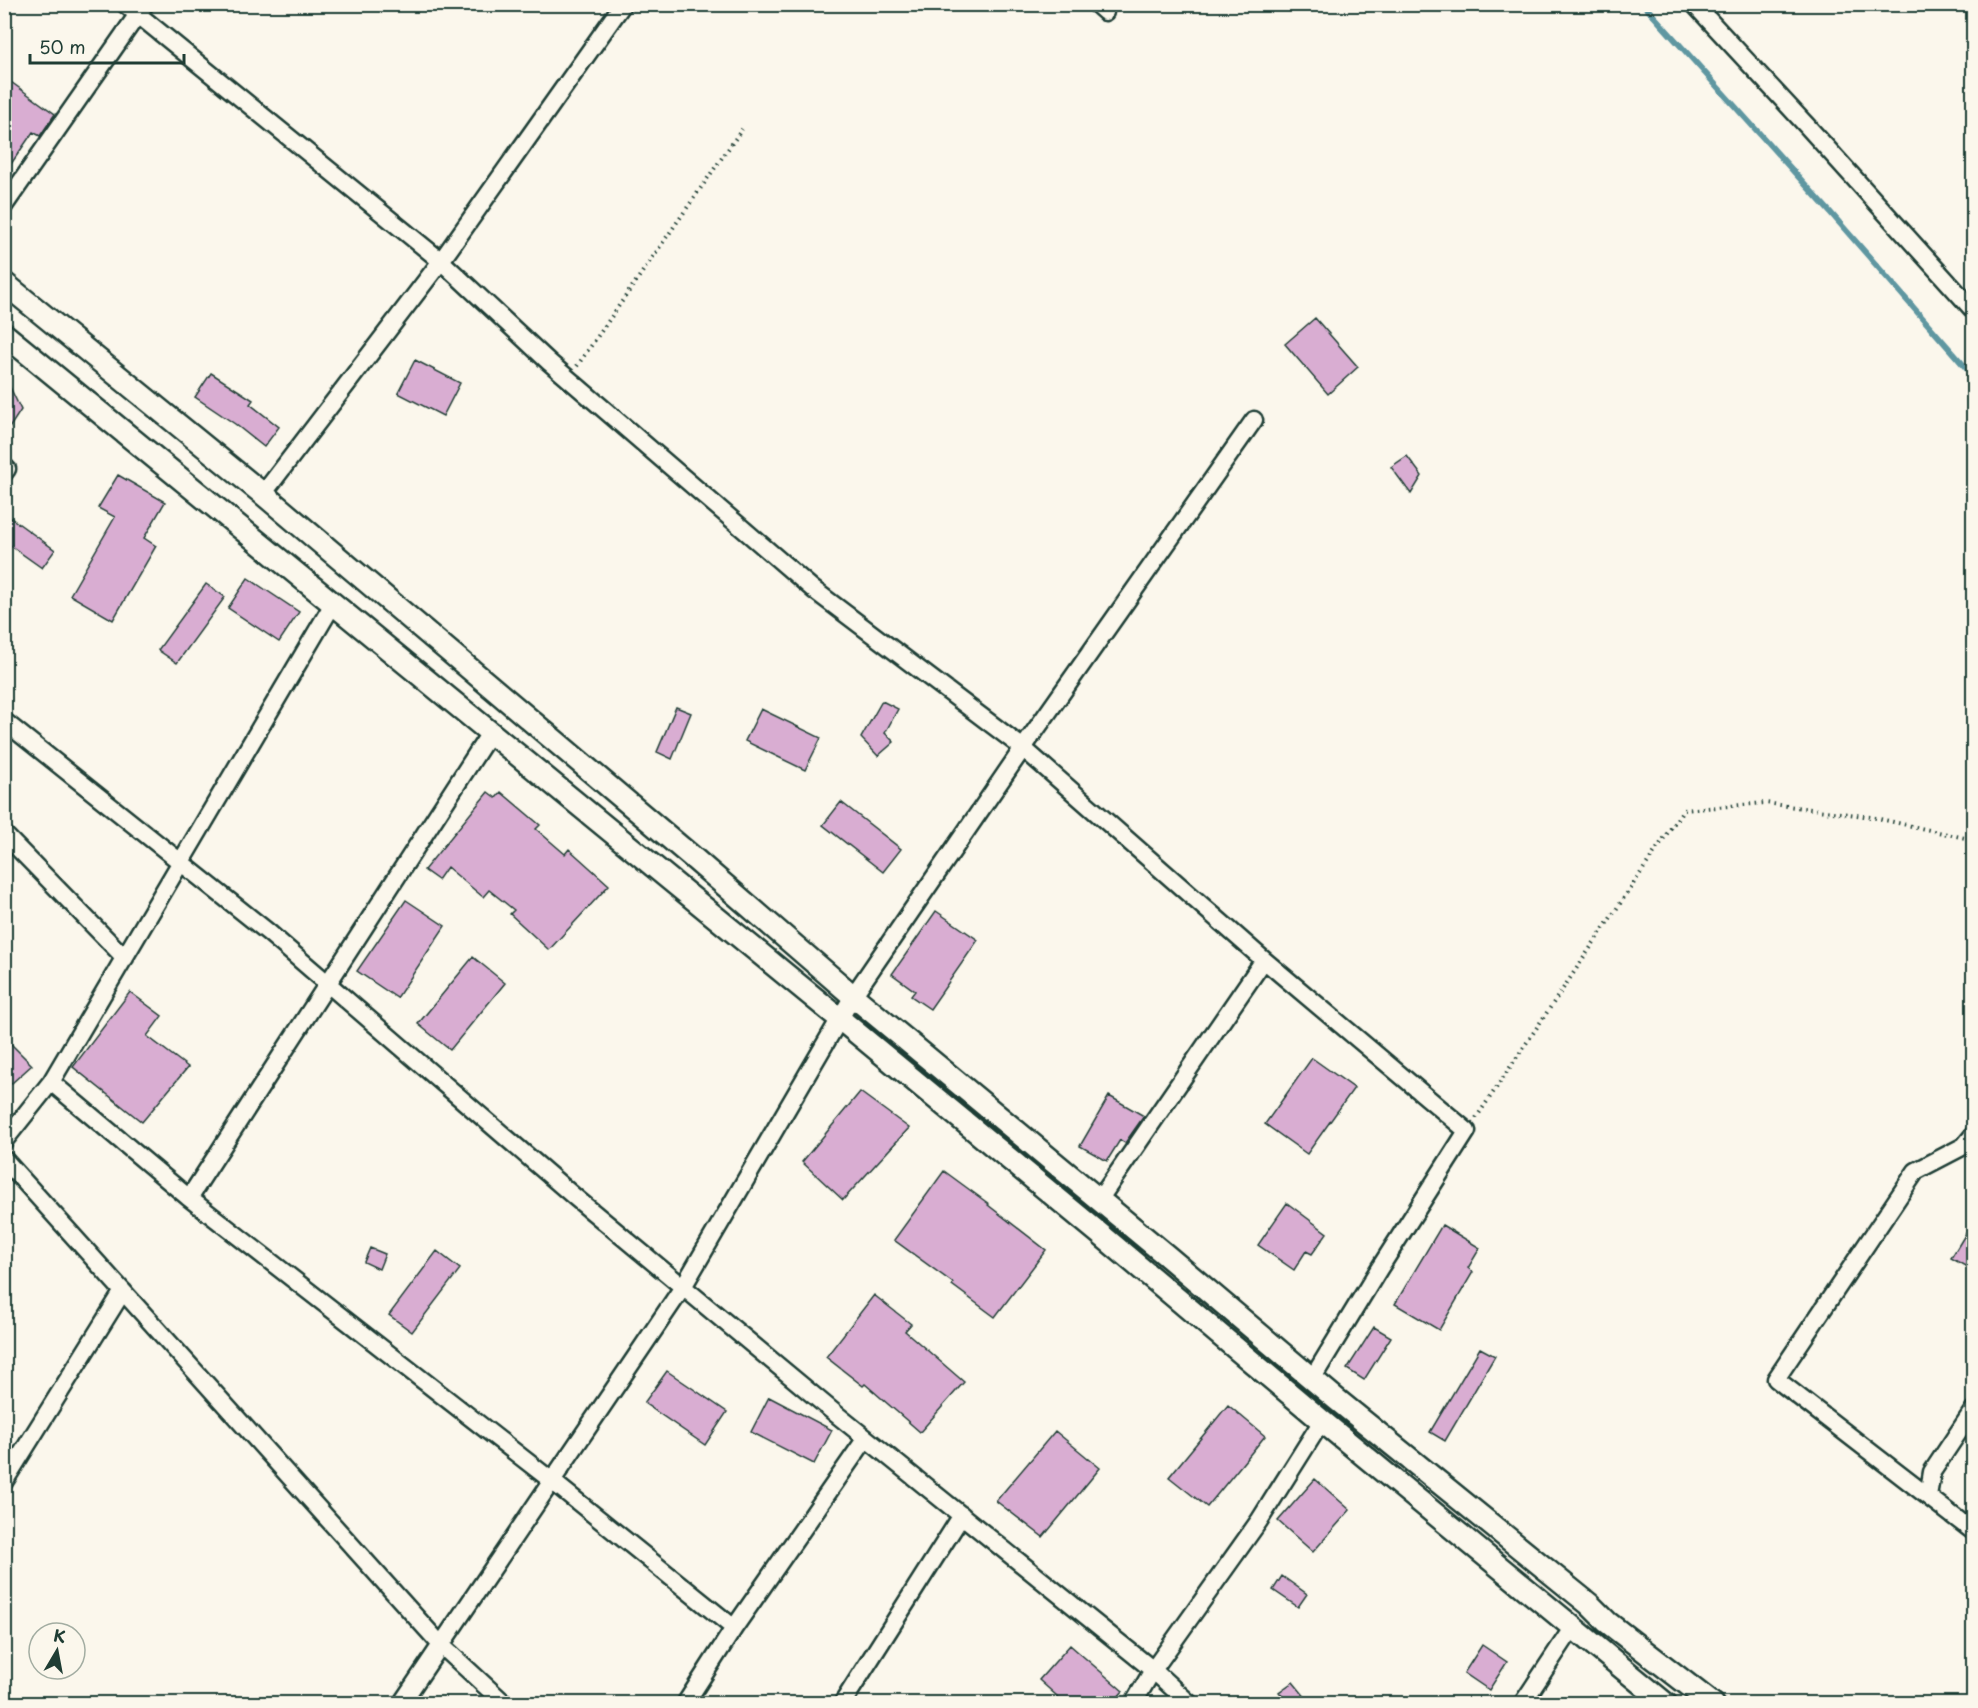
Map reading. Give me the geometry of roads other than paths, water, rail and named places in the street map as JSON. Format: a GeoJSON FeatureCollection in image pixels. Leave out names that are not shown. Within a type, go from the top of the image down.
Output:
{"type":"FeatureCollection","features":[{"type":"Feature","properties":{"kind":"street"},"geometry":{"type":"LineString","coordinates":[[263,494],[441,261],[623,4]]}},
{"type":"Feature","properties":{"kind":"street"},"geometry":{"type":"LineString","coordinates":[[1694,4],[1974,311]]}},
{"type":"Feature","properties":{"kind":"street"},"geometry":{"type":"LineString","coordinates":[[4,206],[136,8],[441,261],[568,379],[814,590],[1023,748],[1264,960],[1467,1131],[1312,1379]]}},
{"type":"Feature","properties":{"kind":"street"},"geometry":{"type":"LineString","coordinates":[[4,283],[263,494],[854,996],[1312,1379],[1589,1604],[1607,1622],[1713,1704]]}},
{"type":"Feature","properties":{"kind":"street"},"geometry":{"type":"LineString","coordinates":[[4,334],[840,1019],[1666,1704]]}},
{"type":"Feature","properties":{"kind":"street"},"geometry":{"type":"LineString","coordinates":[[401,1704],[683,1287],[854,996],[1023,748],[1254,420]]}},
{"type":"Feature","properties":{"kind":"street"},"geometry":{"type":"LineString","coordinates":[[4,1141],[51,1082],[333,604]]}},
{"type":"Feature","properties":{"kind":"street"},"geometry":{"type":"LineString","coordinates":[[4,721],[268,932],[567,1190],[866,1438],[1153,1670],[1190,1704]]}},
{"type":"Feature","properties":{"kind":"street"},"geometry":{"type":"LineString","coordinates":[[189,1198],[490,733]]}},
{"type":"Feature","properties":{"kind":"street"},"geometry":{"type":"LineString","coordinates":[[4,834],[125,958]]}},
{"type":"Feature","properties":{"kind":"street"},"geometry":{"type":"LineString","coordinates":[[1099,1200],[1264,960]]}},
{"type":"Feature","properties":{"kind":"street"},"geometry":{"type":"LineString","coordinates":[[51,1082],[189,1198],[552,1481],[734,1628]]}},
{"type":"Feature","properties":{"kind":"street"},"geometry":{"type":"LineString","coordinates":[[1974,1134],[1964,1146],[1916,1171],[1776,1378],[1974,1532]]}},
{"type":"Feature","properties":{"kind":"street"},"geometry":{"type":"LineString","coordinates":[[4,1159],[441,1645],[506,1704]]}},
{"type":"Feature","properties":{"kind":"street"},"geometry":{"type":"LineString","coordinates":[[4,1482],[123,1292]]}},
{"type":"Feature","properties":{"kind":"street"},"geometry":{"type":"LineString","coordinates":[[1928,1496],[1932,1472],[1974,1409]]}},
{"type":"Feature","properties":{"kind":"street"},"geometry":{"type":"LineString","coordinates":[[1133,1704],[1153,1670],[1258,1521],[1322,1421]]}},
{"type":"Feature","properties":{"kind":"street"},"geometry":{"type":"LineString","coordinates":[[685,1704],[734,1628],[866,1438]]}},
{"type":"Feature","properties":{"kind":"street"},"geometry":{"type":"LineString","coordinates":[[843,1704],[962,1515]]}},
{"type":"Feature","properties":{"kind":"street"},"geometry":{"type":"LineString","coordinates":[[1522,1704],[1573,1627]]}},
{"type":"Feature","properties":{"kind":"waterway"},"geometry":{"type":"LineString","coordinates":[[1643,4],[1830,212],[1974,377]]}}]}
